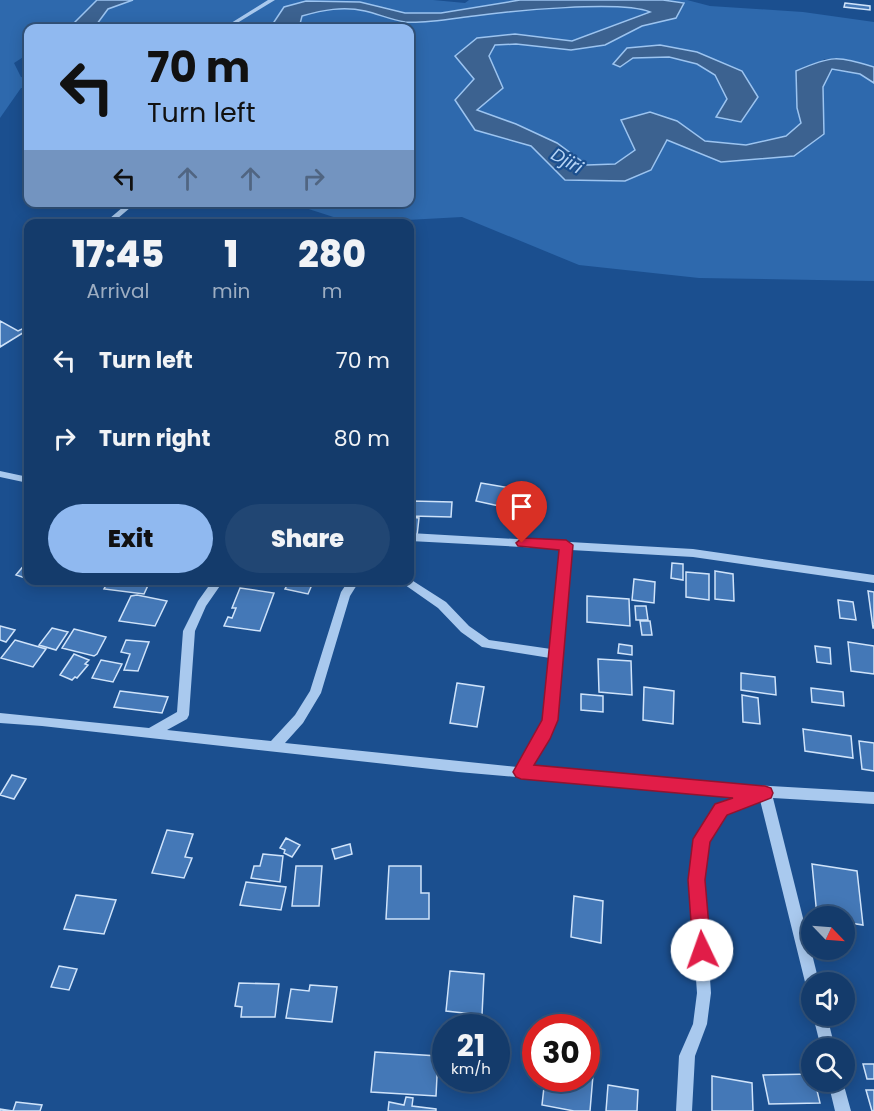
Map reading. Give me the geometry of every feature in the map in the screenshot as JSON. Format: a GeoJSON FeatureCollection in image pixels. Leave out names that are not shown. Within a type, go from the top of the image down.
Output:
{"type":"FeatureCollection","features":[{"type":"Feature","properties":{"kind":"street"},"geometry":{"type":"LineString","coordinates":[[233,24],[272,0]]}},
{"type":"Feature","properties":{"kind":"street"},"geometry":{"type":"LineString","coordinates":[[112,219],[128,207]]}},
{"type":"Feature","properties":{"kind":"street"},"geometry":{"type":"LineString","coordinates":[[0,474],[24,479]]}},
{"type":"Feature","properties":{"kind":"street"},"geometry":{"type":"LineString","coordinates":[[414,537],[693,552],[874,579]]}},
{"type":"Feature","properties":{"kind":"street"},"geometry":{"type":"LineString","coordinates":[[521,772],[548,728],[566,545]]}},
{"type":"Feature","properties":{"kind":"street"},"geometry":{"type":"LineString","coordinates":[[149,733],[183,715],[189,631],[202,604],[215,585]]}},
{"type":"Feature","properties":{"kind":"street"},"geometry":{"type":"LineString","coordinates":[[274,747],[299,719],[315,693],[345,595],[351,585]]}},
{"type":"Feature","properties":{"kind":"street"},"geometry":{"type":"LineString","coordinates":[[411,585],[442,605],[465,629],[486,644],[556,654]]}},
{"type":"Feature","properties":{"kind":"street"},"geometry":{"type":"LineString","coordinates":[[0,718],[521,772],[765,793],[874,798]]}},
{"type":"Feature","properties":{"kind":"street"},"geometry":{"type":"LineString","coordinates":[[765,793],[810,972]]}},
{"type":"Feature","properties":{"kind":"street"},"geometry":{"type":"LineString","coordinates":[[684,1111],[687,1056],[700,1024],[704,993],[696,880],[702,839],[721,810],[765,793]]}},
{"type":"Feature","properties":{"kind":"street"},"geometry":{"type":"LineString","coordinates":[[838,1092],[843,1111]]}},
{"type":"Feature","properties":{"kind":"shaded area"},"geometry":{"type":"Polygon","coordinates":[[[0,0],[97,0],[73,24],[24,24],[24,57],[14,63],[21,77],[24,77],[24,88],[21,88],[0,118],[0,0]]]}},
{"type":"Feature","properties":{"kind":"shaded area"},"geometry":{"type":"Polygon","coordinates":[[[133,0],[433,0],[465,3],[469,0],[520,0],[441,13],[405,13],[360,2],[306,1],[276,24],[97,24],[108,9],[133,0]]]}},
{"type":"Feature","properties":{"kind":"shaded area"},"geometry":{"type":"Polygon","coordinates":[[[663,0],[687,0],[710,6],[803,12],[874,22],[874,67],[847,59],[824,59],[797,108],[801,124],[786,136],[746,145],[705,141],[677,121],[615,164],[587,165],[557,143],[516,124],[477,110],[503,88],[489,55],[495,44],[605,45],[642,26],[676,18],[684,3],[663,0]],[[697,52],[633,58],[686,60],[706,68],[714,74],[727,99],[716,117],[757,97],[697,52]]]}},
{"type":"Feature","properties":{"kind":"shaded area"},"geometry":{"type":"Polygon","coordinates":[[[603,1],[640,4],[650,11],[572,41],[515,34],[477,38],[475,130],[531,146],[565,180],[625,181],[651,170],[667,140],[721,162],[824,134],[823,87],[833,69],[860,74],[874,83],[874,281],[699,278],[579,265],[462,217],[414,220],[340,219],[302,207],[414,207],[414,24],[300,24],[302,16],[328,8],[362,10],[406,22],[474,16],[549,3],[603,1]]]}},
{"type":"Feature","properties":{"kind":"water"},"geometry":{"type":"Polygon","coordinates":[[[97,0],[133,0],[108,9],[97,24],[73,24],[97,0]]]}},
{"type":"Feature","properties":{"kind":"water","name":"Djiri"},"geometry":{"type":"Polygon","coordinates":[[[520,0],[663,0],[684,3],[676,18],[642,26],[605,45],[571,50],[516,44],[495,45],[489,56],[503,88],[477,110],[516,124],[557,143],[587,165],[615,164],[635,150],[621,120],[650,112],[677,121],[705,141],[746,145],[786,136],[801,123],[797,108],[796,71],[818,62],[843,59],[874,67],[874,83],[860,74],[832,69],[823,87],[824,134],[794,156],[721,162],[667,140],[651,170],[625,181],[565,180],[531,146],[475,130],[455,100],[474,79],[455,56],[477,38],[515,34],[572,41],[650,12],[616,7],[565,8],[412,22],[365,11],[341,9],[325,10],[302,16],[300,24],[273,24],[284,7],[306,1],[360,2],[405,13],[441,13],[520,0]]]}},
{"type":"Feature","properties":{"kind":"water"},"geometry":{"type":"Polygon","coordinates":[[[660,45],[697,52],[742,71],[758,97],[741,122],[716,117],[727,99],[715,75],[697,64],[669,57],[633,58],[620,67],[613,64],[627,48],[660,45]]]}},
{"type":"Feature","properties":{"kind":"building"},"geometry":{"type":"Polygon","coordinates":[[[845,3],[870,6],[870,10],[844,7],[845,3]]]}},
{"type":"Feature","properties":{"kind":"building"},"geometry":{"type":"Polygon","coordinates":[[[0,321],[18,331],[24,330],[24,332],[0,347],[0,321]]]}},
{"type":"Feature","properties":{"kind":"building"},"geometry":{"type":"Polygon","coordinates":[[[481,483],[510,488],[504,507],[476,501],[481,483]]]}},
{"type":"Feature","properties":{"kind":"building"},"geometry":{"type":"Polygon","coordinates":[[[414,501],[452,502],[451,517],[414,516],[414,501]]]}},
{"type":"Feature","properties":{"kind":"building"},"geometry":{"type":"Polygon","coordinates":[[[414,517],[419,518],[417,536],[414,536],[414,517]]]}},
{"type":"Feature","properties":{"kind":"building"},"geometry":{"type":"Polygon","coordinates":[[[672,563],[683,564],[683,580],[671,578],[672,563]]]}},
{"type":"Feature","properties":{"kind":"building"},"geometry":{"type":"Polygon","coordinates":[[[24,565],[24,578],[16,575],[24,565]]]}},
{"type":"Feature","properties":{"kind":"building"},"geometry":{"type":"Polygon","coordinates":[[[715,571],[733,574],[734,601],[715,599],[715,571]]]}},
{"type":"Feature","properties":{"kind":"building"},"geometry":{"type":"Polygon","coordinates":[[[686,572],[709,574],[709,600],[686,597],[686,572]]]}},
{"type":"Feature","properties":{"kind":"building"},"geometry":{"type":"Polygon","coordinates":[[[634,579],[655,582],[654,603],[632,600],[634,579]]]}},
{"type":"Feature","properties":{"kind":"building"},"geometry":{"type":"Polygon","coordinates":[[[106,585],[148,585],[144,594],[104,589],[106,585]]]}},
{"type":"Feature","properties":{"kind":"building"},"geometry":{"type":"Polygon","coordinates":[[[287,585],[312,585],[308,594],[285,589],[287,585]]]}},
{"type":"Feature","properties":{"kind":"building"},"geometry":{"type":"Polygon","coordinates":[[[240,588],[274,593],[260,631],[224,626],[228,617],[232,618],[236,608],[232,608],[240,588]]]}},
{"type":"Feature","properties":{"kind":"building"},"geometry":{"type":"Polygon","coordinates":[[[868,591],[874,592],[874,628],[873,628],[868,591]]]}},
{"type":"Feature","properties":{"kind":"building"},"geometry":{"type":"Polygon","coordinates":[[[137,595],[167,601],[155,626],[119,621],[131,596],[137,595]]]}},
{"type":"Feature","properties":{"kind":"building"},"geometry":{"type":"Polygon","coordinates":[[[587,596],[629,599],[630,626],[587,622],[587,596]]]}},
{"type":"Feature","properties":{"kind":"building"},"geometry":{"type":"Polygon","coordinates":[[[838,600],[853,602],[856,620],[840,618],[838,600]]]}},
{"type":"Feature","properties":{"kind":"building"},"geometry":{"type":"Polygon","coordinates":[[[635,606],[646,606],[648,620],[636,620],[635,606]]]}},
{"type":"Feature","properties":{"kind":"building"},"geometry":{"type":"Polygon","coordinates":[[[640,621],[650,621],[652,635],[642,635],[640,621]]]}},
{"type":"Feature","properties":{"kind":"building"},"geometry":{"type":"Polygon","coordinates":[[[0,626],[15,630],[6,642],[0,640],[0,626]]]}},
{"type":"Feature","properties":{"kind":"building"},"geometry":{"type":"Polygon","coordinates":[[[52,628],[68,632],[56,650],[39,645],[52,628]]]}},
{"type":"Feature","properties":{"kind":"building"},"geometry":{"type":"Polygon","coordinates":[[[74,629],[106,637],[97,654],[94,656],[62,648],[74,629]]]}},
{"type":"Feature","properties":{"kind":"building"},"geometry":{"type":"Polygon","coordinates":[[[15,640],[46,649],[33,667],[1,658],[15,640]]]}},
{"type":"Feature","properties":{"kind":"building"},"geometry":{"type":"Polygon","coordinates":[[[126,640],[149,642],[138,671],[124,670],[130,654],[121,652],[126,640]]]}},
{"type":"Feature","properties":{"kind":"building"},"geometry":{"type":"Polygon","coordinates":[[[848,642],[874,646],[874,674],[851,671],[848,642]]]}},
{"type":"Feature","properties":{"kind":"building"},"geometry":{"type":"Polygon","coordinates":[[[619,644],[632,646],[632,655],[618,653],[619,644]]]}},
{"type":"Feature","properties":{"kind":"building"},"geometry":{"type":"Polygon","coordinates":[[[815,646],[830,648],[831,664],[817,662],[815,646]]]}},
{"type":"Feature","properties":{"kind":"building"},"geometry":{"type":"Polygon","coordinates":[[[74,654],[89,660],[85,664],[88,665],[77,678],[72,680],[60,675],[74,654]]]}},
{"type":"Feature","properties":{"kind":"building"},"geometry":{"type":"Polygon","coordinates":[[[598,659],[631,661],[632,695],[599,692],[598,659]]]}},
{"type":"Feature","properties":{"kind":"building"},"geometry":{"type":"Polygon","coordinates":[[[101,660],[122,664],[113,682],[92,678],[101,660]]]}},
{"type":"Feature","properties":{"kind":"building"},"geometry":{"type":"Polygon","coordinates":[[[741,673],[775,677],[776,695],[741,690],[741,673]]]}},
{"type":"Feature","properties":{"kind":"building"},"geometry":{"type":"Polygon","coordinates":[[[457,683],[484,687],[477,727],[450,723],[457,683]]]}},
{"type":"Feature","properties":{"kind":"building"},"geometry":{"type":"Polygon","coordinates":[[[644,687],[674,691],[673,724],[643,720],[644,687]]]}},
{"type":"Feature","properties":{"kind":"building"},"geometry":{"type":"Polygon","coordinates":[[[811,688],[843,692],[844,706],[812,702],[811,688]]]}},
{"type":"Feature","properties":{"kind":"building"},"geometry":{"type":"Polygon","coordinates":[[[120,691],[168,697],[162,713],[114,707],[120,691]]]}},
{"type":"Feature","properties":{"kind":"building"},"geometry":{"type":"Polygon","coordinates":[[[581,694],[603,696],[603,712],[581,710],[581,694]]]}},
{"type":"Feature","properties":{"kind":"building"},"geometry":{"type":"Polygon","coordinates":[[[742,695],[758,698],[760,724],[743,722],[742,695]]]}},
{"type":"Feature","properties":{"kind":"building"},"geometry":{"type":"Polygon","coordinates":[[[803,729],[851,736],[853,758],[805,751],[803,729]]]}},
{"type":"Feature","properties":{"kind":"building"},"geometry":{"type":"Polygon","coordinates":[[[859,741],[874,743],[874,771],[862,769],[859,741]]]}},
{"type":"Feature","properties":{"kind":"building"},"geometry":{"type":"Polygon","coordinates":[[[12,775],[26,779],[14,799],[0,795],[12,775]]]}},
{"type":"Feature","properties":{"kind":"building"},"geometry":{"type":"Polygon","coordinates":[[[167,830],[193,834],[185,857],[192,858],[184,878],[152,873],[167,830]]]}},
{"type":"Feature","properties":{"kind":"building"},"geometry":{"type":"Polygon","coordinates":[[[286,838],[300,845],[292,857],[280,848],[286,838]]]}},
{"type":"Feature","properties":{"kind":"building"},"geometry":{"type":"Polygon","coordinates":[[[350,844],[352,854],[335,859],[332,849],[350,844]]]}},
{"type":"Feature","properties":{"kind":"building"},"geometry":{"type":"Polygon","coordinates":[[[263,854],[283,856],[280,882],[251,878],[254,866],[260,866],[263,854]]]}},
{"type":"Feature","properties":{"kind":"building"},"geometry":{"type":"Polygon","coordinates":[[[812,864],[857,871],[863,925],[855,924],[855,906],[816,906],[812,864]]]}},
{"type":"Feature","properties":{"kind":"building"},"geometry":{"type":"Polygon","coordinates":[[[296,866],[322,866],[319,906],[292,906],[296,866]]]}},
{"type":"Feature","properties":{"kind":"building"},"geometry":{"type":"Polygon","coordinates":[[[389,866],[421,866],[421,893],[429,893],[429,919],[386,919],[389,866]]]}},
{"type":"Feature","properties":{"kind":"building"},"geometry":{"type":"Polygon","coordinates":[[[246,882],[286,887],[281,910],[240,905],[246,882]]]}},
{"type":"Feature","properties":{"kind":"building"},"geometry":{"type":"Polygon","coordinates":[[[76,895],[116,900],[104,934],[64,929],[76,895]]]}},
{"type":"Feature","properties":{"kind":"building"},"geometry":{"type":"Polygon","coordinates":[[[574,896],[603,901],[601,943],[571,937],[574,896]]]}},
{"type":"Feature","properties":{"kind":"building"},"geometry":{"type":"Polygon","coordinates":[[[59,966],[77,969],[69,990],[51,987],[59,966]]]}},
{"type":"Feature","properties":{"kind":"building"},"geometry":{"type":"Polygon","coordinates":[[[450,971],[484,974],[482,1014],[446,1011],[450,971]]]}},
{"type":"Feature","properties":{"kind":"building"},"geometry":{"type":"Polygon","coordinates":[[[239,983],[279,984],[275,1017],[241,1017],[242,1007],[235,1006],[239,983]]]}},
{"type":"Feature","properties":{"kind":"building"},"geometry":{"type":"Polygon","coordinates":[[[310,985],[337,987],[332,1022],[286,1018],[291,989],[309,991],[310,985]]]}},
{"type":"Feature","properties":{"kind":"building"},"geometry":{"type":"Polygon","coordinates":[[[375,1052],[432,1056],[432,1092],[436,1092],[436,1096],[371,1092],[375,1052]]]}},
{"type":"Feature","properties":{"kind":"building"},"geometry":{"type":"Polygon","coordinates":[[[863,1064],[874,1064],[874,1079],[867,1079],[863,1064]]]}},
{"type":"Feature","properties":{"kind":"building"},"geometry":{"type":"Polygon","coordinates":[[[801,1074],[801,1092],[817,1092],[820,1103],[769,1104],[763,1075],[801,1074]]]}},
{"type":"Feature","properties":{"kind":"building"},"geometry":{"type":"Polygon","coordinates":[[[712,1076],[752,1083],[753,1111],[712,1111],[712,1076]]]}},
{"type":"Feature","properties":{"kind":"building"},"geometry":{"type":"Polygon","coordinates":[[[608,1085],[638,1090],[637,1111],[606,1111],[608,1085]]]}},
{"type":"Feature","properties":{"kind":"building"},"geometry":{"type":"Polygon","coordinates":[[[866,1090],[874,1090],[874,1111],[872,1111],[866,1090]]]}},
{"type":"Feature","properties":{"kind":"building"},"geometry":{"type":"Polygon","coordinates":[[[543,1092],[592,1092],[590,1111],[574,1111],[542,1105],[543,1092]]]}},
{"type":"Feature","properties":{"kind":"building"},"geometry":{"type":"Polygon","coordinates":[[[406,1097],[413,1098],[412,1106],[436,1109],[436,1111],[388,1111],[389,1102],[404,1105],[406,1097]]]}},
{"type":"Feature","properties":{"kind":"building"},"geometry":{"type":"Polygon","coordinates":[[[16,1102],[42,1105],[40,1111],[13,1111],[16,1102]]]}},
{"type":"Feature","properties":{"kind":"route"},"geometry":{"type":"LineString","coordinates":[[522,543],[566,545],[550,720],[545,734],[521,772],[765,793],[721,810],[702,839],[696,880],[702,950]]}}]}
